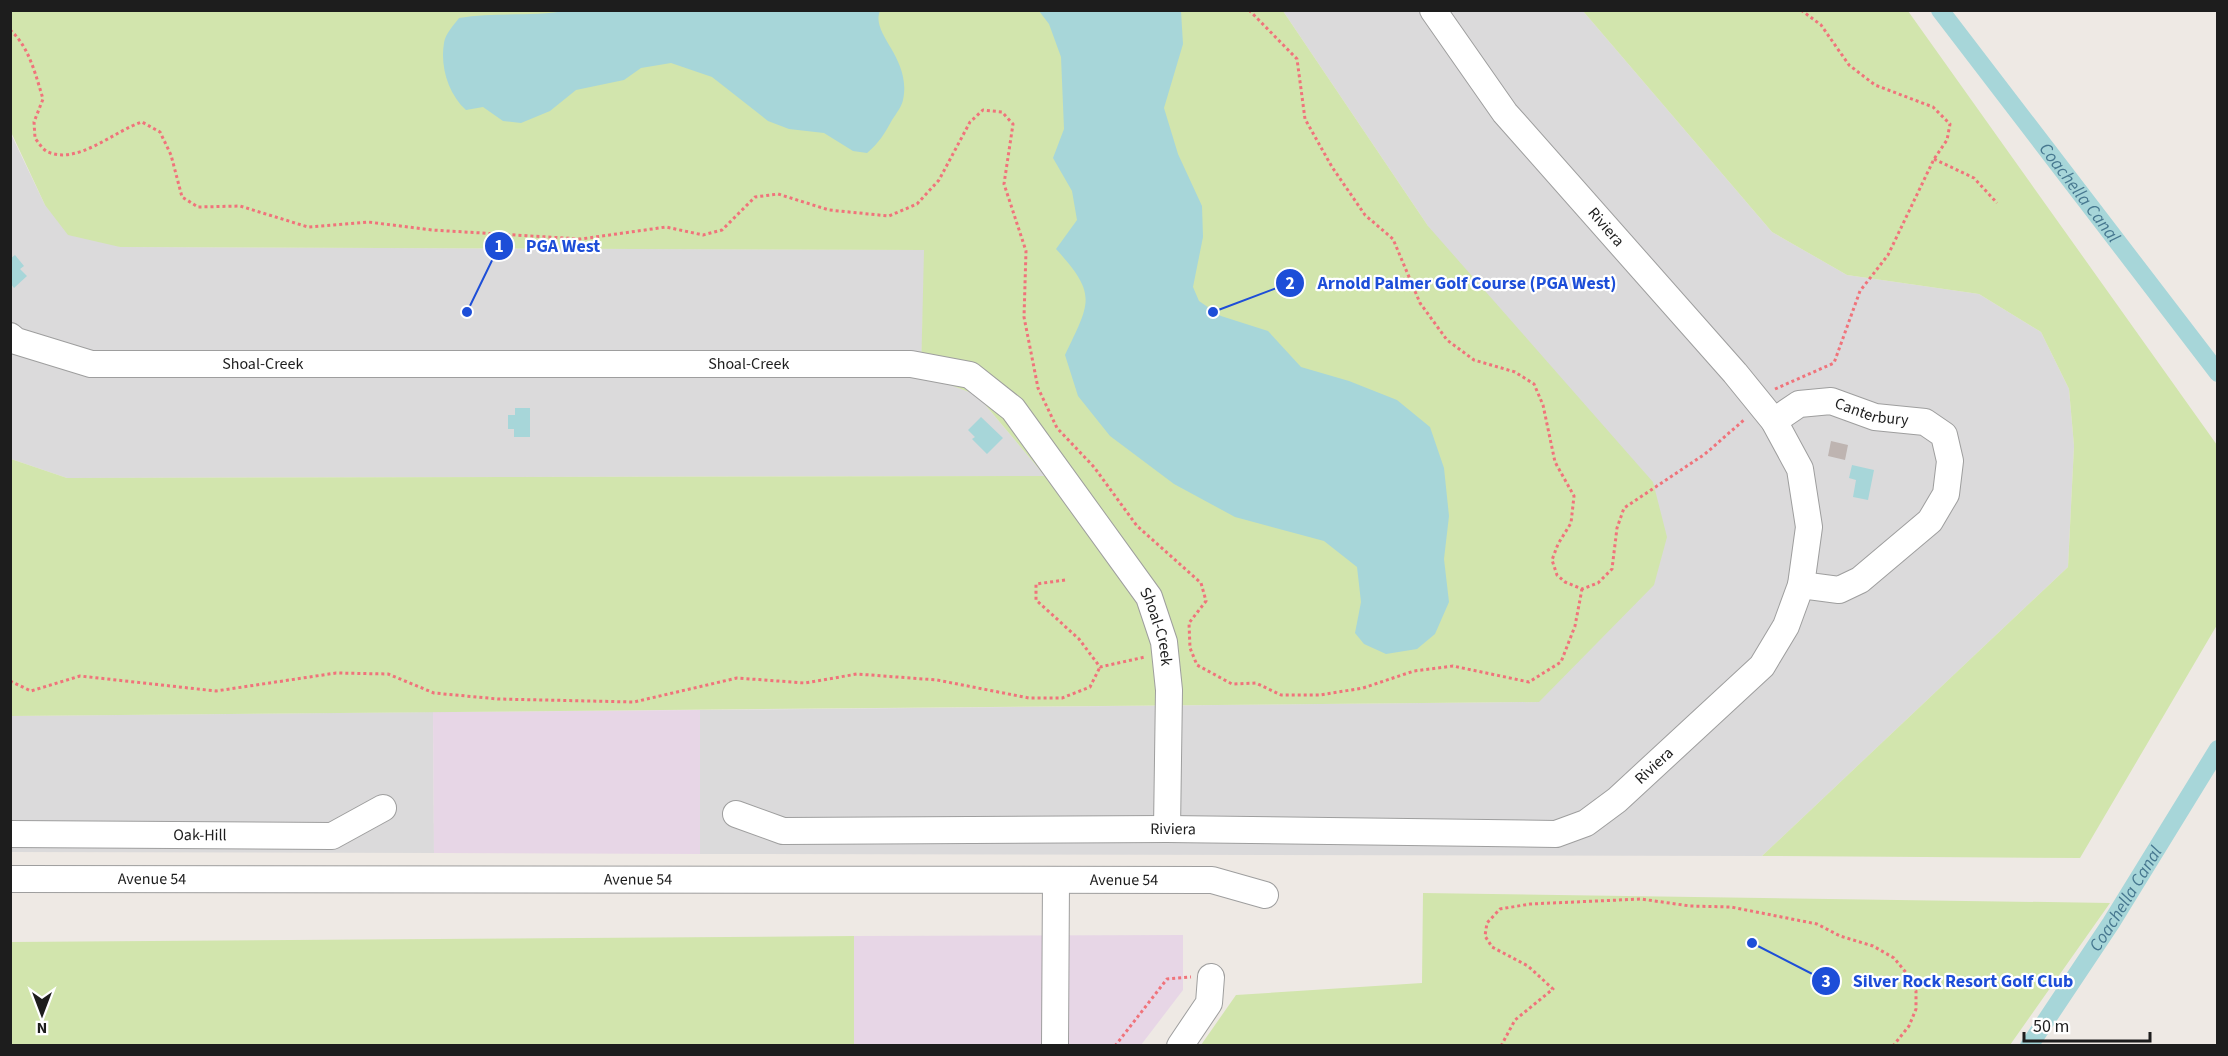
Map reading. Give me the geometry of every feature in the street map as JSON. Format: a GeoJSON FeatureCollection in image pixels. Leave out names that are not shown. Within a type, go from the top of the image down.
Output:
{"type":"FeatureCollection","features":[{"type":"Feature","properties":{"kind":"street","name":"Riviera"},"geometry":{"type":"LineString","coordinates":[[736,814],[783,831],[1167,829],[1556,834],[1586,824],[1617,800],[1762,666],[1786,626],[1801,585],[1809,527],[1800,468],[1774,421],[1735,373],[1505,113],[1433,10]]}},
{"type":"Feature","properties":{"kind":"street","name":"Shoal-Creek"},"geometry":{"type":"LineString","coordinates":[[10,336],[16,341],[91,364],[911,364],[970,375],[1012,409],[1149,597],[1164,642],[1169,690],[1167,829]]}},
{"type":"Feature","properties":{"kind":"street","name":"Canterbury"},"geometry":{"type":"LineString","coordinates":[[1774,421],[1799,404],[1831,401],[1875,417],[1926,422],[1944,435],[1950,461],[1946,494],[1930,521],[1860,580],[1839,590],[1801,585]]}},
{"type":"Feature","properties":{"kind":"street","name":"Oak-Hill"},"geometry":{"type":"LineString","coordinates":[[10,834],[332,836],[383,808]]}},
{"type":"Feature","properties":{"kind":"street","name":"Avenue 54"},"geometry":{"type":"LineString","coordinates":[[10,879],[1212,880],[1265,895]]}},
{"type":"Feature","properties":{"kind":"street"},"geometry":{"type":"LineString","coordinates":[[1055,1046],[1056,880]]}},
{"type":"Feature","properties":{"kind":"street"},"geometry":{"type":"LineString","coordinates":[[1180,1046],[1209,1003],[1211,977]]}},
{"type":"Feature","properties":{"kind":"path"},"geometry":{"type":"LineString","coordinates":[[1189,623],[1190,648],[1197,665],[1232,684],[1256,683],[1281,695],[1320,695],[1363,688],[1414,671],[1453,666],[1529,682],[1560,662],[1575,626],[1582,589],[1565,582],[1557,575],[1552,560],[1558,544],[1571,524],[1574,496],[1555,462],[1543,405],[1534,384],[1515,372],[1474,360],[1447,340],[1420,303],[1393,239],[1365,215],[1332,167],[1305,119],[1297,59],[1250,10]]}},
{"type":"Feature","properties":{"kind":"path"},"geometry":{"type":"LineString","coordinates":[[1802,10],[1821,25],[1849,65],[1875,85],[1933,107],[1950,124],[1947,140],[1934,159],[1974,178],[1997,202]]}},
{"type":"Feature","properties":{"kind":"path"},"geometry":{"type":"LineString","coordinates":[[10,30],[16,35],[33,68],[43,99],[34,122],[34,138],[47,152],[68,155],[83,151],[126,127],[142,122],[160,132],[171,155],[182,197],[198,207],[240,206],[308,227],[368,222],[432,230],[581,239],[666,227],[703,235],[722,230],[755,197],[778,194],[829,210],[889,216],[917,204],[939,180],[970,122],[983,111],[1002,112],[1012,124],[1004,184],[1026,251],[1024,317],[1038,388],[1057,428],[1094,467],[1137,526],[1201,583],[1206,600],[1189,623],[1148,656],[1100,668],[1090,687],[1062,698],[1029,698],[937,680],[857,674],[805,683],[737,678],[634,702],[498,699],[434,693],[388,674],[336,673],[216,692],[80,676],[32,692],[10,681]]}},
{"type":"Feature","properties":{"kind":"path"},"geometry":{"type":"LineString","coordinates":[[1065,580],[1036,584],[1036,600],[1079,639],[1100,668]]}},
{"type":"Feature","properties":{"kind":"path"},"geometry":{"type":"LineString","coordinates":[[1501,1046],[1515,1020],[1553,989],[1528,966],[1492,946],[1485,936],[1486,923],[1500,909],[1530,904],[1641,898],[1690,906],[1731,907],[1817,924],[1894,958],[1908,975],[1916,991],[1916,1009],[1909,1026],[1893,1046]]}},
{"type":"Feature","properties":{"kind":"path"},"geometry":{"type":"LineString","coordinates":[[1115,1046],[1167,979],[1211,977]]}},
{"type":"Feature","properties":{"kind":"shaded area"},"geometry":{"type":"Polygon","coordinates":[[[1283,11],[1583,11],[1772,232],[1847,275],[1979,294],[2041,332],[2069,389],[2074,446],[2068,567],[1762,856],[700,854],[700,710],[1538,702],[1428,226],[1283,11]]]}},
{"type":"Feature","properties":{"kind":"shaded area"},"geometry":{"type":"Polygon","coordinates":[[[10,132],[45,205],[120,247],[925,250],[921,374],[977,395],[1045,476],[67,478],[11,459],[10,132]]]}},
{"type":"Feature","properties":{"kind":"shaded area"},"geometry":{"type":"Polygon","coordinates":[[[700,710],[700,854],[434,853],[433,712],[700,710]]]}},
{"type":"Feature","properties":{"kind":"shaded area"},"geometry":{"type":"Polygon","coordinates":[[[433,712],[434,853],[11,852],[10,716],[433,712]]]}},
{"type":"Feature","properties":{"kind":"shaded area"},"geometry":{"type":"Polygon","coordinates":[[[1183,935],[1183,990],[1141,1045],[854,1045],[854,936],[1183,935]]]}},
{"type":"Feature","properties":{"kind":"green space"},"geometry":{"type":"Polygon","coordinates":[[[10,11],[1283,11],[1428,226],[1653,482],[1667,537],[1654,585],[1539,702],[11,716],[11,459],[67,478],[1045,476],[977,395],[921,374],[924,250],[120,247],[68,235],[45,205],[11,132],[10,11]]]}},
{"type":"Feature","properties":{"kind":"green space"},"geometry":{"type":"Polygon","coordinates":[[[1583,11],[1908,11],[2217,445],[2217,625],[2080,858],[1762,856],[2068,567],[2074,446],[2069,389],[2041,332],[1979,294],[1847,275],[1772,232],[1583,11]]]}},
{"type":"Feature","properties":{"kind":"green space"},"geometry":{"type":"Polygon","coordinates":[[[1423,893],[2110,903],[2010,1045],[1201,1045],[1236,995],[1422,983],[1423,893]]]}},
{"type":"Feature","properties":{"kind":"green space"},"geometry":{"type":"Polygon","coordinates":[[[854,936],[854,1045],[11,1045],[11,942],[854,936]]]}},
{"type":"Feature","properties":{"kind":"water"},"geometry":{"type":"Polygon","coordinates":[[[569,10],[880,11],[878,20],[881,29],[902,72],[904,85],[902,102],[881,138],[867,153],[853,151],[824,133],[789,129],[768,121],[712,77],[671,63],[641,68],[624,80],[576,90],[550,111],[521,123],[503,121],[483,107],[466,110],[454,96],[444,70],[443,52],[446,36],[459,18],[541,14],[569,10]]]}},
{"type":"Feature","properties":{"kind":"water"},"geometry":{"type":"Polygon","coordinates":[[[1039,11],[1181,11],[1183,44],[1164,108],[1178,154],[1202,206],[1203,237],[1193,287],[1199,301],[1221,316],[1268,331],[1301,367],[1349,381],[1397,400],[1430,427],[1444,468],[1449,516],[1444,559],[1449,602],[1435,634],[1417,649],[1386,654],[1364,644],[1355,633],[1361,602],[1357,567],[1324,541],[1235,517],[1174,484],[1110,436],[1078,396],[1065,355],[1080,323],[1086,299],[1079,278],[1056,249],[1077,220],[1072,191],[1053,158],[1064,129],[1061,57],[1049,24],[1039,11]]]}},
{"type":"Feature","properties":{"kind":"water"},"geometry":{"type":"Polygon","coordinates":[[[15,255],[24,266],[20,269],[27,276],[14,288],[11,284],[10,259],[15,255]]]}},
{"type":"Feature","properties":{"kind":"water"},"geometry":{"type":"Polygon","coordinates":[[[515,408],[530,408],[530,437],[514,437],[514,429],[508,429],[508,415],[515,415],[515,408]]]}},
{"type":"Feature","properties":{"kind":"water"},"geometry":{"type":"Polygon","coordinates":[[[981,417],[1003,438],[987,454],[972,439],[975,437],[968,430],[981,417]]]}},
{"type":"Feature","properties":{"kind":"water"},"geometry":{"type":"Polygon","coordinates":[[[1852,465],[1874,470],[1868,500],[1853,497],[1856,480],[1849,478],[1852,465]]]}},
{"type":"Feature","properties":{"kind":"building"},"geometry":{"type":"Polygon","coordinates":[[[1831,441],[1848,445],[1845,460],[1828,456],[1831,441]]]}},
{"type":"Feature","properties":{"kind":"waterway","name":"Coachella Canal"},"geometry":{"type":"LineString","coordinates":[[1940,10],[2218,373]]}},
{"type":"Feature","properties":{"kind":"waterway","name":"Coachella Canal"},"geometry":{"type":"LineString","coordinates":[[2029,1046],[2111,923],[2218,749]]}},
{"type":"Feature","properties":{"kind":"place","name":"PGA West"},"geometry":{"type":"Point","coordinates":[467,312]}},
{"type":"Feature","properties":{"kind":"place","name":"Arnold Palmer Golf Course (PGA West)"},"geometry":{"type":"Point","coordinates":[1213,312]}},
{"type":"Feature","properties":{"kind":"place","name":"Silver Rock Resort Golf Club"},"geometry":{"type":"Point","coordinates":[1752,943]}}]}
